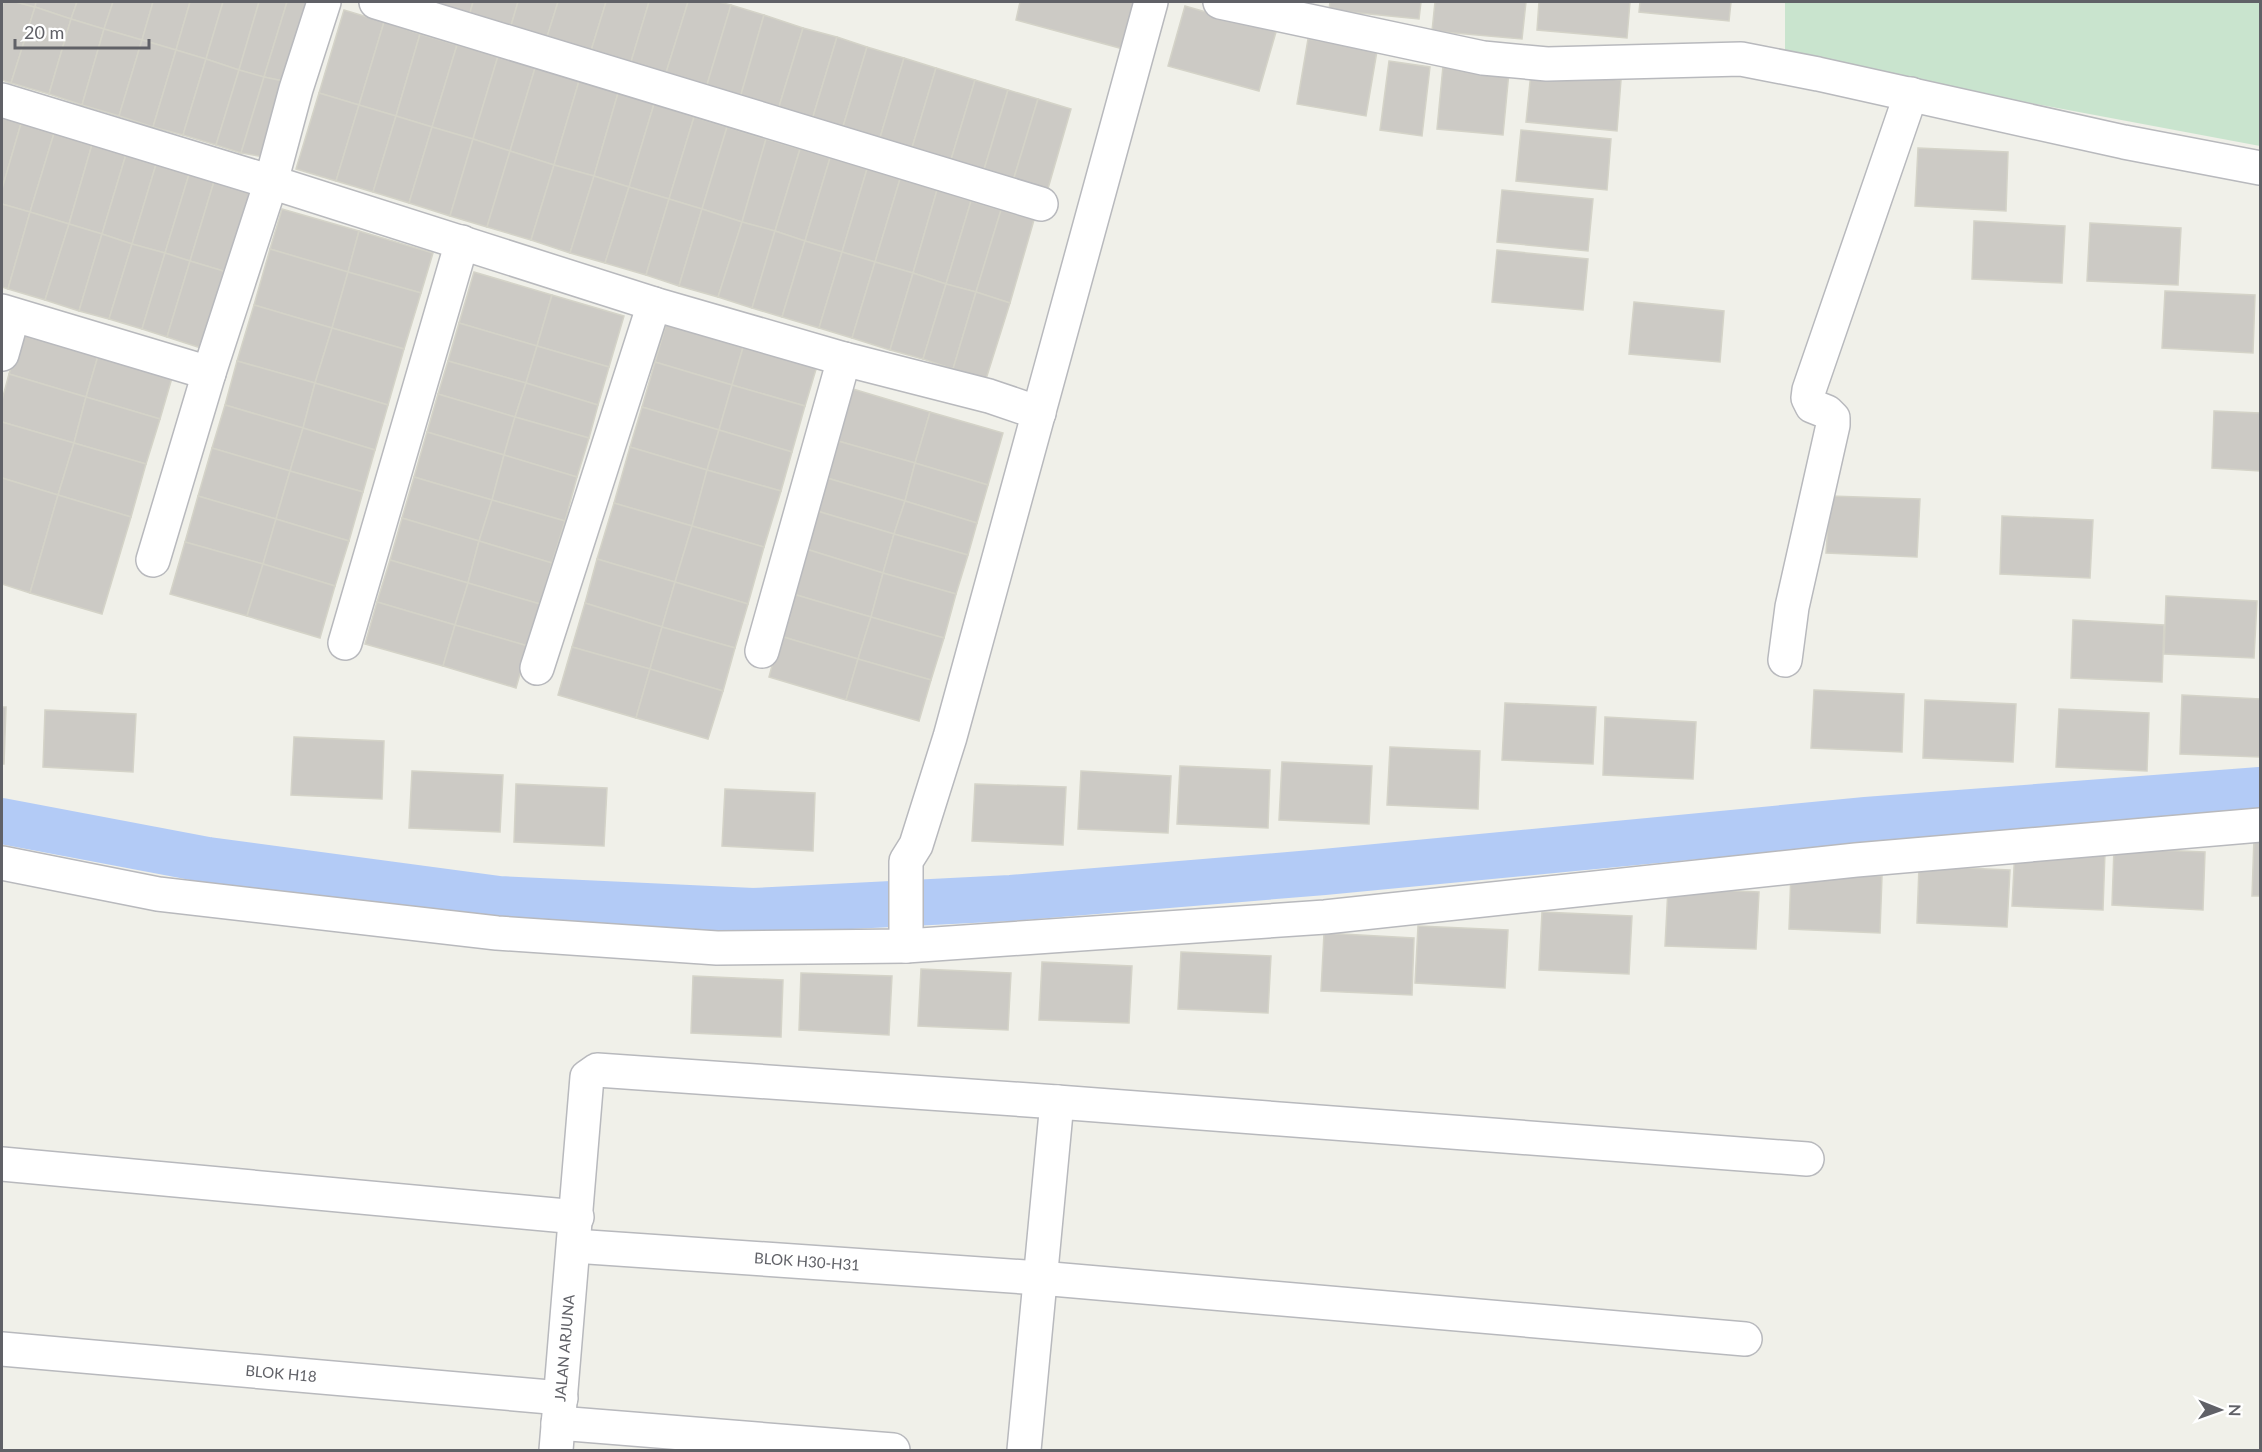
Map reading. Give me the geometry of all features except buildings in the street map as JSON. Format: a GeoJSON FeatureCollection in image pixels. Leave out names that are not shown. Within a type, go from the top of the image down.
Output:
{"type":"FeatureCollection","features":[{"type":"Feature","properties":{"kind":"street"},"geometry":{"type":"LineString","coordinates":[[153,560],[209,374],[271,182],[296,89],[324,2]]}},
{"type":"Feature","properties":{"kind":"street"},"geometry":{"type":"LineString","coordinates":[[376,2],[1041,204]]}},
{"type":"Feature","properties":{"kind":"street"},"geometry":{"type":"LineString","coordinates":[[906,934],[906,861],[916,845],[950,737],[1151,2]]}},
{"type":"Feature","properties":{"kind":"street"},"geometry":{"type":"LineString","coordinates":[[1220,2],[1483,58],[1547,64],[1741,59],[2124,142],[2260,168]]}},
{"type":"Feature","properties":{"kind":"street"},"geometry":{"type":"LineString","coordinates":[[1785,660],[1792,607],[1833,425],[1833,418],[1827,412],[1812,406],[1809,390],[1911,94]]}},
{"type":"Feature","properties":{"kind":"street"},"geometry":{"type":"LineString","coordinates":[[2,100],[271,182],[654,304],[844,359],[989,396],[1039,413]]}},
{"type":"Feature","properties":{"kind":"street"},"geometry":{"type":"LineString","coordinates":[[345,643],[462,242]]}},
{"type":"Feature","properties":{"kind":"street"},"geometry":{"type":"LineString","coordinates":[[537,668],[654,304]]}},
{"type":"Feature","properties":{"kind":"street"},"geometry":{"type":"LineString","coordinates":[[2,354],[7,313],[209,374]]}},
{"type":"Feature","properties":{"kind":"street"},"geometry":{"type":"LineString","coordinates":[[762,651],[844,359]]}},
{"type":"Feature","properties":{"kind":"street"},"geometry":{"type":"LineString","coordinates":[[2,863],[158,894],[497,933],[717,948],[906,934],[1325,918],[1856,860],[2260,825]]}},
{"type":"Feature","properties":{"kind":"street","name":"JALAN ARJUNA"},"geometry":{"type":"LineString","coordinates":[[559,1424],[587,1077],[597,1070],[1057,1102]]}},
{"type":"Feature","properties":{"kind":"street"},"geometry":{"type":"LineString","coordinates":[[1024,1450],[1057,1102],[1807,1159]]}},
{"type":"Feature","properties":{"kind":"street","name":"BLOK H30-H31"},"geometry":{"type":"LineString","coordinates":[[2,1164],[575,1232],[1040,1278],[1745,1338]]}},
{"type":"Feature","properties":{"kind":"street","name":"BLOK H18"},"geometry":{"type":"LineString","coordinates":[[2,1349],[559,1424],[893,1450]]}},
{"type":"Feature","properties":{"kind":"green space"},"geometry":{"type":"Polygon","coordinates":[[[1785,2],[2260,2],[2260,146],[1785,57],[1785,2]]]}},
{"type":"Feature","properties":{"kind":"waterway"},"geometry":{"type":"LineString","coordinates":[[2,821],[208,860],[499,899],[753,911],[1011,898],[1324,872],[1866,820],[2260,790]]}}]}
